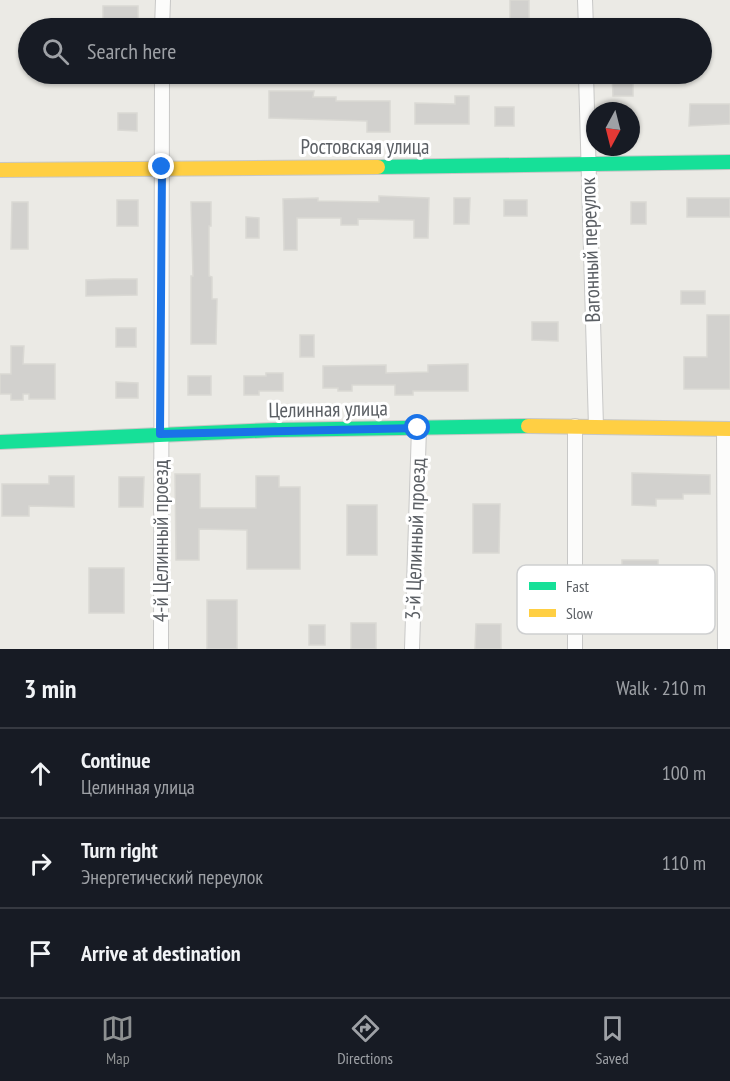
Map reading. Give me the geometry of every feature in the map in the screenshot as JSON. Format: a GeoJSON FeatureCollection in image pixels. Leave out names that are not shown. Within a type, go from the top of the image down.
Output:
{"type":"FeatureCollection","features":[{"type":"Feature","properties":{"kind":"street"},"geometry":{"type":"LineString","coordinates":[[162,18],[163,0]]}},
{"type":"Feature","properties":{"kind":"street"},"geometry":{"type":"LineString","coordinates":[[585,0],[586,18]]}},
{"type":"Feature","properties":{"kind":"street","name":"4-й Целинный проезд"},"geometry":{"type":"LineString","coordinates":[[161,649],[162,84]]}},
{"type":"Feature","properties":{"kind":"street","name":"Вагонный переулок"},"geometry":{"type":"LineString","coordinates":[[586,84],[596,427]]}},
{"type":"Feature","properties":{"kind":"street","name":"Ростовская улица"},"geometry":{"type":"LineString","coordinates":[[0,170],[162,167],[588,166],[730,162]]}},
{"type":"Feature","properties":{"kind":"street"},"geometry":{"type":"LineString","coordinates":[[574,565],[575,426]]}},
{"type":"Feature","properties":{"kind":"street","name":"Целинная улица"},"geometry":{"type":"LineString","coordinates":[[0,442],[160,434],[418,428],[575,426],[727,429]]}},
{"type":"Feature","properties":{"kind":"street","name":"3-й Целинный проезд"},"geometry":{"type":"LineString","coordinates":[[412,649],[418,428]]}},
{"type":"Feature","properties":{"kind":"street"},"geometry":{"type":"LineString","coordinates":[[725,649],[727,429]]}},
{"type":"Feature","properties":{"kind":"street"},"geometry":{"type":"LineString","coordinates":[[574,634],[574,649]]}},
{"type":"Feature","properties":{"kind":"building"},"geometry":{"type":"Polygon","coordinates":[[[510,0],[529,0],[529,18],[510,18],[510,0]]]}},
{"type":"Feature","properties":{"kind":"building"},"geometry":{"type":"Polygon","coordinates":[[[103,6],[138,6],[138,18],[103,18],[103,6]]]}},
{"type":"Feature","properties":{"kind":"building"},"geometry":{"type":"Polygon","coordinates":[[[612,84],[633,84],[633,96],[613,96],[612,84]]]}},
{"type":"Feature","properties":{"kind":"building"},"geometry":{"type":"Polygon","coordinates":[[[269,91],[314,91],[313,97],[336,97],[336,101],[390,101],[390,132],[367,132],[367,121],[269,118],[269,91]]]}},
{"type":"Feature","properties":{"kind":"building"},"geometry":{"type":"Polygon","coordinates":[[[455,96],[469,96],[469,124],[415,124],[415,103],[455,104],[455,96]]]}},
{"type":"Feature","properties":{"kind":"building"},"geometry":{"type":"Polygon","coordinates":[[[690,104],[730,104],[730,124],[689,126],[690,104]]]}},
{"type":"Feature","properties":{"kind":"building"},"geometry":{"type":"Polygon","coordinates":[[[495,107],[514,107],[514,126],[495,126],[495,107]]]}},
{"type":"Feature","properties":{"kind":"building"},"geometry":{"type":"Polygon","coordinates":[[[118,113],[137,113],[137,131],[118,130],[118,113]]]}},
{"type":"Feature","properties":{"kind":"building"},"geometry":{"type":"Polygon","coordinates":[[[379,196],[429,198],[428,238],[414,238],[414,220],[358,219],[358,225],[341,225],[341,218],[297,218],[297,250],[284,250],[283,199],[318,198],[318,201],[379,202],[379,196]]]}},
{"type":"Feature","properties":{"kind":"building"},"geometry":{"type":"Polygon","coordinates":[[[454,198],[470,198],[469,224],[454,224],[454,198]]]}},
{"type":"Feature","properties":{"kind":"building"},"geometry":{"type":"Polygon","coordinates":[[[687,198],[730,198],[730,217],[687,217],[687,198]]]}},
{"type":"Feature","properties":{"kind":"building"},"geometry":{"type":"Polygon","coordinates":[[[117,200],[138,200],[138,226],[117,226],[117,200]]]}},
{"type":"Feature","properties":{"kind":"building"},"geometry":{"type":"Polygon","coordinates":[[[504,200],[527,200],[527,216],[504,216],[504,200]]]}},
{"type":"Feature","properties":{"kind":"building"},"geometry":{"type":"Polygon","coordinates":[[[12,202],[28,202],[28,249],[11,249],[12,202]]]}},
{"type":"Feature","properties":{"kind":"building"},"geometry":{"type":"Polygon","coordinates":[[[191,202],[211,202],[209,276],[212,277],[212,299],[217,299],[216,344],[191,344],[191,276],[193,276],[191,202]]]}},
{"type":"Feature","properties":{"kind":"building"},"geometry":{"type":"Polygon","coordinates":[[[631,202],[646,202],[646,224],[631,224],[631,202]]]}},
{"type":"Feature","properties":{"kind":"building"},"geometry":{"type":"Polygon","coordinates":[[[246,217],[259,218],[259,238],[246,238],[246,217]]]}},
{"type":"Feature","properties":{"kind":"building"},"geometry":{"type":"Polygon","coordinates":[[[137,279],[137,295],[86,296],[86,280],[137,279]]]}},
{"type":"Feature","properties":{"kind":"building"},"geometry":{"type":"Polygon","coordinates":[[[681,291],[705,291],[705,304],[681,304],[681,291]]]}},
{"type":"Feature","properties":{"kind":"building"},"geometry":{"type":"Polygon","coordinates":[[[707,315],[730,315],[730,389],[684,389],[684,357],[707,357],[707,315]]]}},
{"type":"Feature","properties":{"kind":"building"},"geometry":{"type":"Polygon","coordinates":[[[532,322],[558,322],[558,341],[532,340],[532,322]]]}},
{"type":"Feature","properties":{"kind":"building"},"geometry":{"type":"Polygon","coordinates":[[[116,328],[136,328],[136,347],[116,347],[116,328]]]}},
{"type":"Feature","properties":{"kind":"building"},"geometry":{"type":"Polygon","coordinates":[[[300,335],[314,335],[314,357],[300,357],[300,335]]]}},
{"type":"Feature","properties":{"kind":"building"},"geometry":{"type":"Polygon","coordinates":[[[11,346],[24,346],[23,364],[55,364],[55,399],[29,399],[29,394],[23,394],[23,400],[11,400],[11,394],[0,394],[0,374],[11,374],[11,346]]]}},
{"type":"Feature","properties":{"kind":"building"},"geometry":{"type":"Polygon","coordinates":[[[468,364],[468,391],[413,391],[413,395],[395,395],[395,385],[352,385],[352,391],[323,388],[323,366],[386,365],[386,373],[428,372],[428,365],[468,364]]]}},
{"type":"Feature","properties":{"kind":"building"},"geometry":{"type":"Polygon","coordinates":[[[266,373],[283,373],[283,391],[259,391],[259,395],[244,395],[244,376],[266,376],[266,373]]]}},
{"type":"Feature","properties":{"kind":"building"},"geometry":{"type":"Polygon","coordinates":[[[188,376],[211,376],[211,395],[188,395],[188,376]]]}},
{"type":"Feature","properties":{"kind":"building"},"geometry":{"type":"Polygon","coordinates":[[[116,382],[138,383],[138,398],[116,398],[116,382]]]}},
{"type":"Feature","properties":{"kind":"building"},"geometry":{"type":"Polygon","coordinates":[[[632,473],[710,475],[710,494],[683,494],[683,499],[656,499],[656,506],[632,505],[632,473]]]}},
{"type":"Feature","properties":{"kind":"building"},"geometry":{"type":"Polygon","coordinates":[[[175,474],[200,474],[200,508],[256,508],[256,476],[279,476],[279,487],[300,487],[300,569],[247,569],[247,530],[199,529],[199,560],[176,560],[175,474]]]}},
{"type":"Feature","properties":{"kind":"building"},"geometry":{"type":"Polygon","coordinates":[[[49,476],[74,476],[74,507],[29,506],[29,516],[2,516],[2,484],[49,484],[49,476]]]}},
{"type":"Feature","properties":{"kind":"building"},"geometry":{"type":"Polygon","coordinates":[[[119,477],[144,477],[143,507],[119,507],[119,477]]]}},
{"type":"Feature","properties":{"kind":"building"},"geometry":{"type":"Polygon","coordinates":[[[473,504],[500,504],[499,553],[473,553],[473,504]]]}},
{"type":"Feature","properties":{"kind":"building"},"geometry":{"type":"Polygon","coordinates":[[[347,505],[377,505],[377,555],[347,555],[347,505]]]}},
{"type":"Feature","properties":{"kind":"building"},"geometry":{"type":"Polygon","coordinates":[[[622,560],[658,560],[658,565],[622,565],[622,560]]]}},
{"type":"Feature","properties":{"kind":"building"},"geometry":{"type":"Polygon","coordinates":[[[89,568],[124,568],[124,613],[89,613],[89,568]]]}},
{"type":"Feature","properties":{"kind":"building"},"geometry":{"type":"Polygon","coordinates":[[[207,600],[237,600],[237,649],[207,649],[207,600]]]}},
{"type":"Feature","properties":{"kind":"building"},"geometry":{"type":"Polygon","coordinates":[[[351,623],[376,623],[376,649],[351,649],[351,623]]]}},
{"type":"Feature","properties":{"kind":"building"},"geometry":{"type":"Polygon","coordinates":[[[476,624],[501,624],[501,649],[475,649],[476,624]]]}},
{"type":"Feature","properties":{"kind":"building"},"geometry":{"type":"Polygon","coordinates":[[[309,625],[325,625],[325,645],[309,645],[309,625]]]}},
{"type":"Feature","properties":{"kind":"traffic: fast"},"geometry":{"type":"LineString","coordinates":[[378,167],[730,162]]}},
{"type":"Feature","properties":{"kind":"traffic: fast"},"geometry":{"type":"LineString","coordinates":[[0,442],[274,430],[528,426]]}},
{"type":"Feature","properties":{"kind":"traffic: slow"},"geometry":{"type":"LineString","coordinates":[[0,170],[378,167]]}},
{"type":"Feature","properties":{"kind":"traffic: slow"},"geometry":{"type":"LineString","coordinates":[[528,426],[730,429]]}},
{"type":"Feature","properties":{"kind":"route"},"geometry":{"type":"LineString","coordinates":[[162,167],[160,434],[418,428]]}}]}
